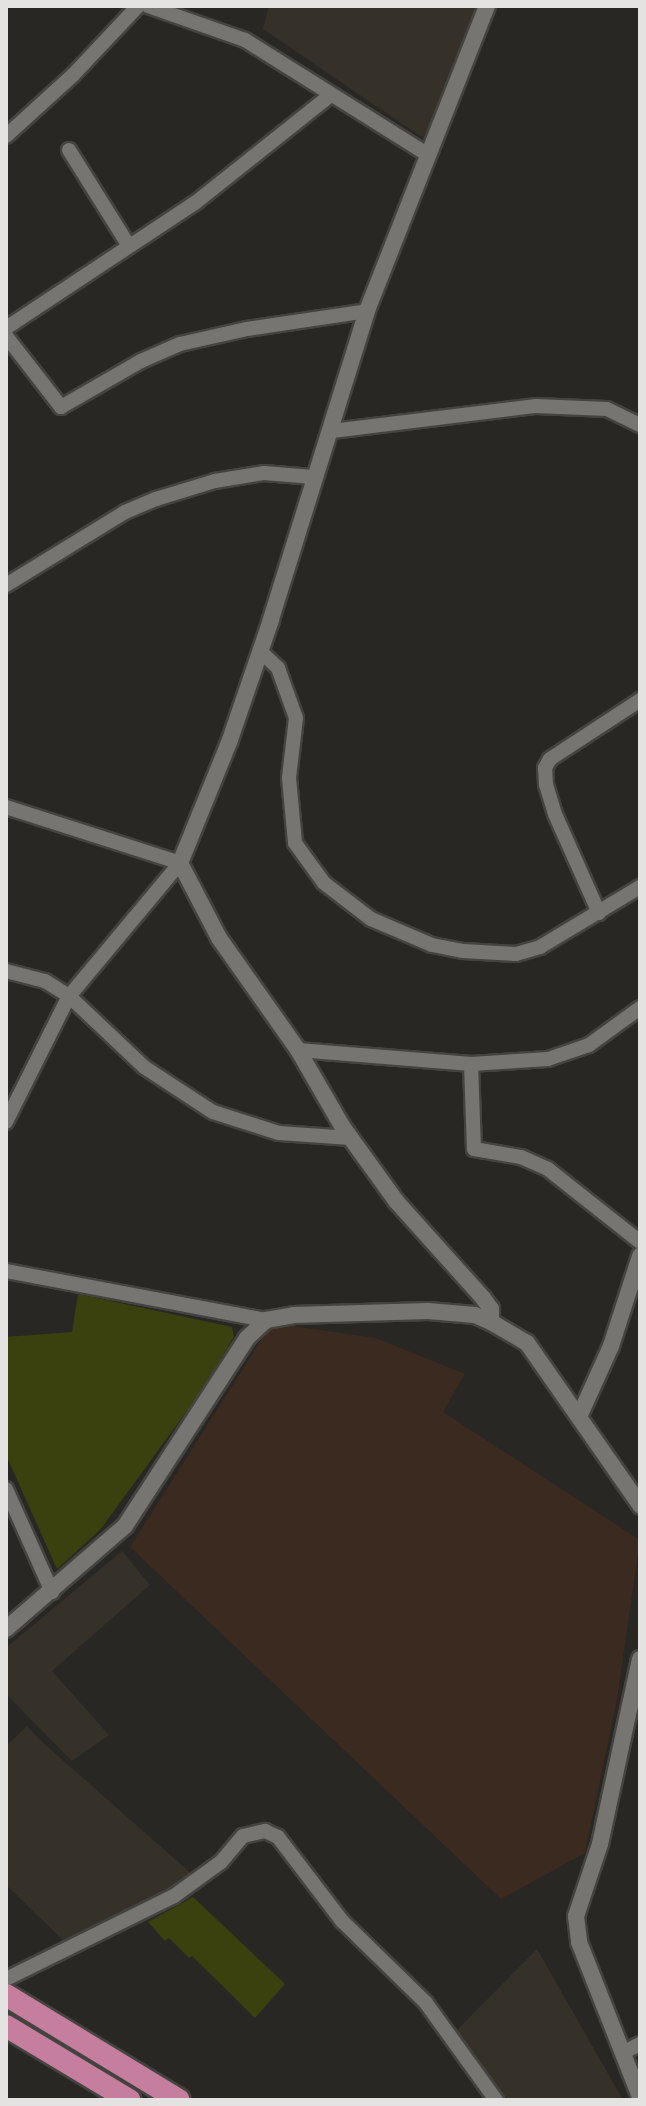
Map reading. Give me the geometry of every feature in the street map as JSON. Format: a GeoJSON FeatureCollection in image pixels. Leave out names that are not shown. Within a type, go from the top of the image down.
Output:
{"type":"FeatureCollection","features":[{"type":"Feature","properties":{"kind":"highway"},"geometry":{"type":"LineString","coordinates":[[6,1995],[163,2096]]}},
{"type":"Feature","properties":{"kind":"highway"},"geometry":{"type":"LineString","coordinates":[[6,2026],[129,2100]]}},
{"type":"Feature","properties":{"kind":"street"},"geometry":{"type":"LineString","coordinates":[[6,136],[73,75],[138,6]]}},
{"type":"Feature","properties":{"kind":"street"},"geometry":{"type":"LineString","coordinates":[[148,6],[245,40],[428,155]]}},
{"type":"Feature","properties":{"kind":"street"},"geometry":{"type":"LineString","coordinates":[[6,1122],[69,996],[180,863],[230,740],[313,477],[332,431],[367,311],[487,6]]}},
{"type":"Feature","properties":{"kind":"street"},"geometry":{"type":"LineString","coordinates":[[6,328],[195,203],[331,95]]}},
{"type":"Feature","properties":{"kind":"street"},"geometry":{"type":"LineString","coordinates":[[69,150],[129,246]]}},
{"type":"Feature","properties":{"kind":"street"},"geometry":{"type":"LineString","coordinates":[[6,336],[61,407],[141,361],[180,344],[247,329],[367,311]]}},
{"type":"Feature","properties":{"kind":"street"},"geometry":{"type":"LineString","coordinates":[[332,431],[536,406],[607,409],[640,425]]}},
{"type":"Feature","properties":{"kind":"street"},"geometry":{"type":"LineString","coordinates":[[6,585],[104,524],[156,499],[215,481],[264,473],[313,477]]}},
{"type":"Feature","properties":{"kind":"street"},"geometry":{"type":"LineString","coordinates":[[260,651],[278,668],[296,718],[289,778],[295,843],[324,883],[343,899],[402,934],[432,945],[489,954],[516,954],[540,947],[640,887]]}},
{"type":"Feature","properties":{"kind":"street"},"geometry":{"type":"LineString","coordinates":[[599,913],[555,814],[546,785],[545,768],[550,759],[640,700]]}},
{"type":"Feature","properties":{"kind":"street"},"geometry":{"type":"LineString","coordinates":[[6,807],[180,863],[219,938],[298,1050],[351,1138],[396,1201],[483,1298],[491,1309],[491,1322]]}},
{"type":"Feature","properties":{"kind":"street"},"geometry":{"type":"LineString","coordinates":[[6,971],[45,981],[69,996],[144,1067],[213,1112],[279,1133],[351,1138]]}},
{"type":"Feature","properties":{"kind":"street"},"geometry":{"type":"LineString","coordinates":[[298,1050],[471,1064],[571,1054],[589,1045],[640,1008]]}},
{"type":"Feature","properties":{"kind":"street"},"geometry":{"type":"LineString","coordinates":[[471,1064],[474,1149],[521,1157],[548,1169],[640,1242]]}},
{"type":"Feature","properties":{"kind":"street"},"geometry":{"type":"LineString","coordinates":[[579,1417],[611,1346],[640,1256]]}},
{"type":"Feature","properties":{"kind":"street"},"geometry":{"type":"LineString","coordinates":[[6,1271],[266,1320],[293,1315],[428,1311],[475,1315],[527,1343],[640,1505]]}},
{"type":"Feature","properties":{"kind":"street"},"geometry":{"type":"LineString","coordinates":[[6,1629],[125,1526],[247,1338],[266,1320]]}},
{"type":"Feature","properties":{"kind":"street"},"geometry":{"type":"LineString","coordinates":[[6,1489],[52,1592]]}},
{"type":"Feature","properties":{"kind":"street"},"geometry":{"type":"LineString","coordinates":[[640,1659],[600,1844],[576,1916],[579,1942],[640,2097]]}},
{"type":"Feature","properties":{"kind":"street"},"geometry":{"type":"LineString","coordinates":[[6,1979],[174,1896],[221,1862],[243,1836],[265,1831],[278,1837],[342,1921],[426,2003],[496,2100]]}},
{"type":"Feature","properties":{"kind":"street"},"geometry":{"type":"LineString","coordinates":[[624,2052],[640,2044]]}},
{"type":"Feature","properties":{"kind":"shaded area"},"geometry":{"type":"Polygon","coordinates":[[[269,6],[488,6],[423,138],[263,29],[269,6]]]}},
{"type":"Feature","properties":{"kind":"shaded area"},"geometry":{"type":"Polygon","coordinates":[[[272,1323],[376,1338],[465,1374],[443,1412],[640,1540],[617,1700],[585,1853],[501,1899],[130,1547],[272,1323]]]}},
{"type":"Feature","properties":{"kind":"shaded area"},"geometry":{"type":"Polygon","coordinates":[[[122,1551],[150,1585],[52,1671],[109,1735],[72,1761],[6,1694],[6,1648],[122,1551]]]}},
{"type":"Feature","properties":{"kind":"shaded area"},"geometry":{"type":"Polygon","coordinates":[[[27,1726],[194,1876],[171,1893],[66,1943],[6,1885],[6,1746],[27,1726]]]}},
{"type":"Feature","properties":{"kind":"shaded area"},"geometry":{"type":"Polygon","coordinates":[[[537,1949],[623,2100],[504,2100],[454,2033],[537,1949]]]}},
{"type":"Feature","properties":{"kind":"green space"},"geometry":{"type":"Polygon","coordinates":[[[78,1294],[232,1327],[234,1337],[200,1393],[100,1530],[57,1569],[6,1455],[6,1337],[72,1332],[78,1294]]]}},
{"type":"Feature","properties":{"kind":"green space"},"geometry":{"type":"Polygon","coordinates":[[[193,1897],[285,1984],[255,2018],[192,1956],[189,1958],[169,1938],[165,1941],[148,1922],[193,1897]]]}}]}
